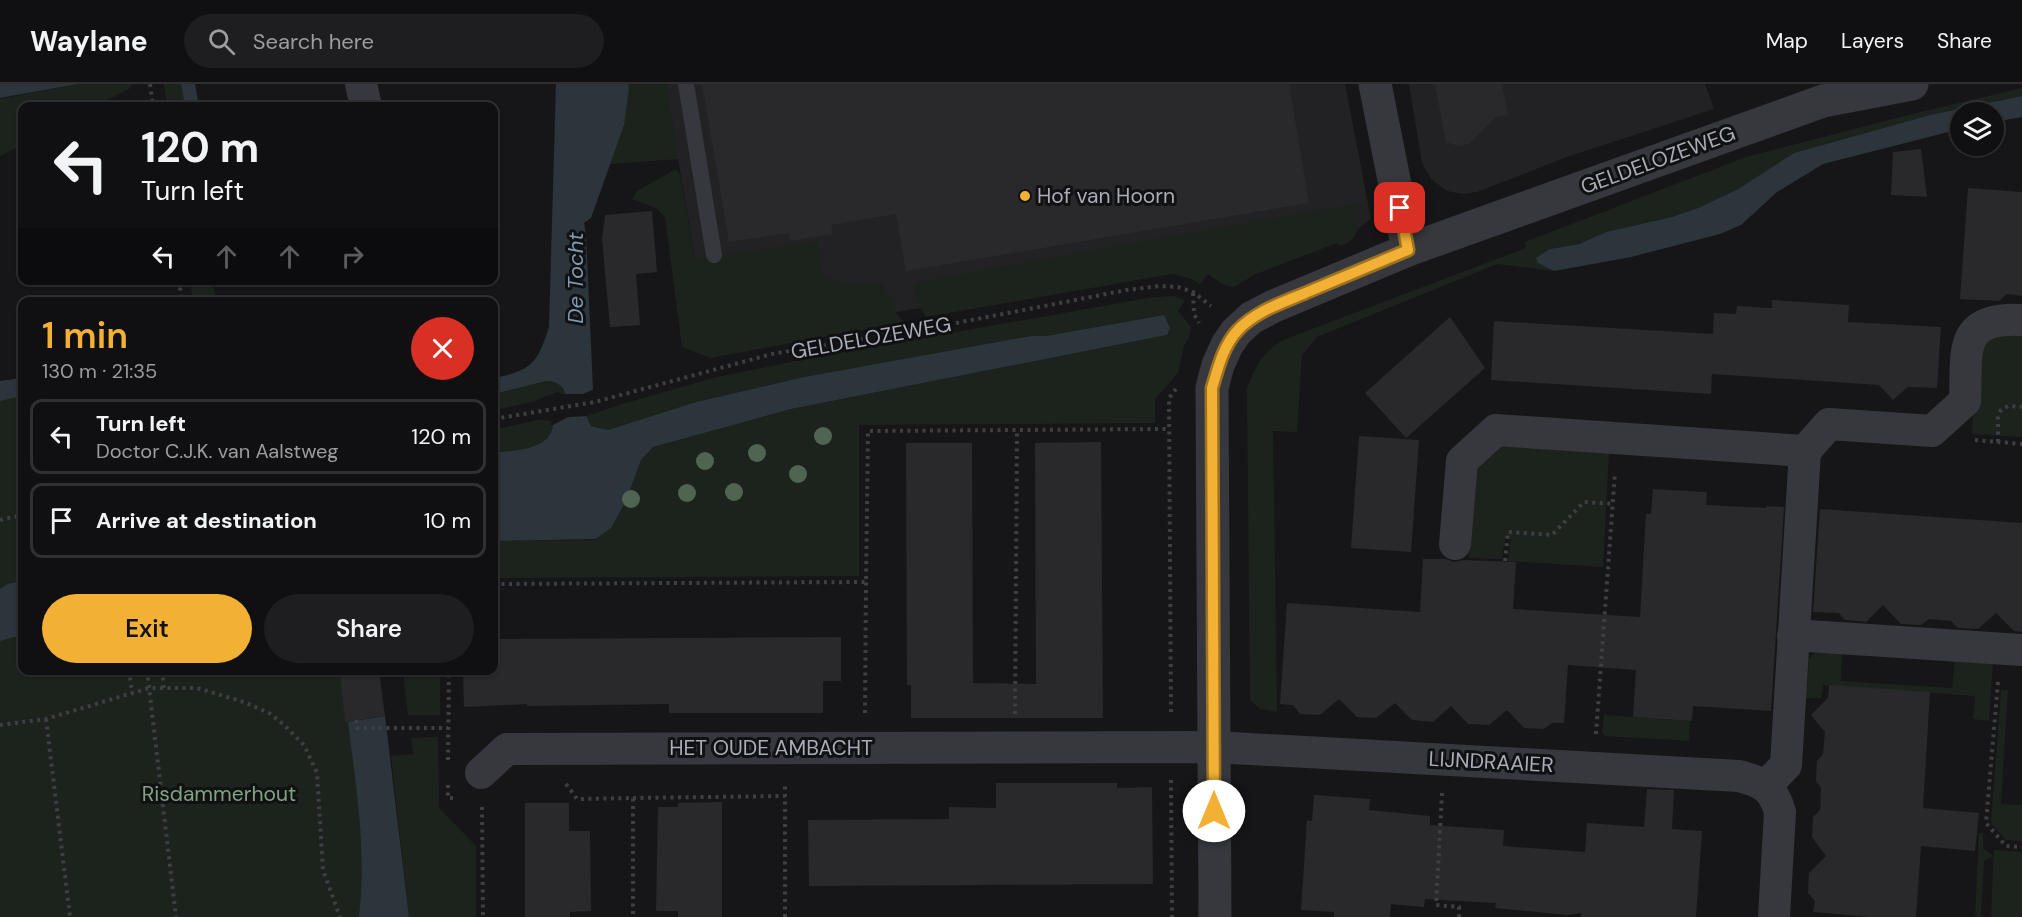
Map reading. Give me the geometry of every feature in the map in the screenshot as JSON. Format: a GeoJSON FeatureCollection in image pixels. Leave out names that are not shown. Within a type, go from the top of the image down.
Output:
{"type":"FeatureCollection","features":[{"type":"Feature","properties":{"kind":"street"},"geometry":{"type":"LineString","coordinates":[[361,84],[365,102]]}},
{"type":"Feature","properties":{"kind":"street"},"geometry":{"type":"LineString","coordinates":[[1375,84],[1408,250]]}},
{"type":"Feature","properties":{"kind":"street","name":"GELDELOZEWEG"},"geometry":{"type":"LineString","coordinates":[[1236,332],[1251,318],[1274,306],[1408,250],[1823,101],[1912,84]]}},
{"type":"Feature","properties":{"kind":"street"},"geometry":{"type":"LineString","coordinates":[[1774,917],[1780,812],[1776,797],[1766,786],[1786,765],[1805,451],[1829,424],[1932,431],[1965,401],[1967,342],[1977,329],[1988,322],[2000,319],[2022,320]]}},
{"type":"Feature","properties":{"kind":"street"},"geometry":{"type":"LineString","coordinates":[[1215,917],[1212,388],[1218,365],[1236,332]]}},
{"type":"Feature","properties":{"kind":"street"},"geometry":{"type":"LineString","coordinates":[[1455,544],[1461,461],[1496,430],[1805,451]]}},
{"type":"Feature","properties":{"kind":"street"},"geometry":{"type":"LineString","coordinates":[[1793,635],[2011,650]]}},
{"type":"Feature","properties":{"kind":"street","name":"HET OUDE AMBACHT"},"geometry":{"type":"LineString","coordinates":[[481,785],[507,748],[1214,747]]}},
{"type":"Feature","properties":{"kind":"street","name":"LIJNDRAAIER"},"geometry":{"type":"LineString","coordinates":[[1214,747],[1739,776],[1766,786]]}},
{"type":"Feature","properties":{"kind":"lane"},"geometry":{"type":"LineString","coordinates":[[686,84],[714,255]]}},
{"type":"Feature","properties":{"kind":"path"},"geometry":{"type":"LineString","coordinates":[[150,84],[152,102]]}},
{"type":"Feature","properties":{"kind":"path","name":"GELDELOZEWEG"},"geometry":{"type":"LineString","coordinates":[[498,418],[595,402],[772,354],[1160,286],[1178,287],[1193,292],[1206,301],[1236,332]]}},
{"type":"Feature","properties":{"kind":"path"},"geometry":{"type":"LineString","coordinates":[[1193,292],[1194,314],[1199,325],[1197,332]]}},
{"type":"Feature","properties":{"kind":"path"},"geometry":{"type":"LineString","coordinates":[[1172,917],[1169,398],[1179,385]]}},
{"type":"Feature","properties":{"kind":"path"},"geometry":{"type":"LineString","coordinates":[[1998,442],[1998,418],[2001,410],[2008,406],[2022,407]]}},
{"type":"Feature","properties":{"kind":"path"},"geometry":{"type":"LineString","coordinates":[[864,748],[868,431],[1169,429]]}},
{"type":"Feature","properties":{"kind":"path"},"geometry":{"type":"LineString","coordinates":[[1014,748],[1017,430]]}},
{"type":"Feature","properties":{"kind":"path"},"geometry":{"type":"LineString","coordinates":[[1594,768],[1618,439]]}},
{"type":"Feature","properties":{"kind":"path"},"geometry":{"type":"LineString","coordinates":[[1505,561],[1508,532],[1552,535],[1584,502],[1613,504]]}},
{"type":"Feature","properties":{"kind":"path"},"geometry":{"type":"LineString","coordinates":[[0,520],[18,516]]}},
{"type":"Feature","properties":{"kind":"path"},"geometry":{"type":"LineString","coordinates":[[498,584],[866,582]]}},
{"type":"Feature","properties":{"kind":"path"},"geometry":{"type":"LineString","coordinates":[[2011,650],[1986,823],[2006,846],[2022,847]]}},
{"type":"Feature","properties":{"kind":"path"},"geometry":{"type":"LineString","coordinates":[[130,675],[132,693]]}},
{"type":"Feature","properties":{"kind":"path"},"geometry":{"type":"LineString","coordinates":[[148,675],[176,917]]}},
{"type":"Feature","properties":{"kind":"path"},"geometry":{"type":"LineString","coordinates":[[163,675],[164,688]]}},
{"type":"Feature","properties":{"kind":"path"},"geometry":{"type":"LineString","coordinates":[[448,675],[448,764]]}},
{"type":"Feature","properties":{"kind":"path"},"geometry":{"type":"LineString","coordinates":[[0,725],[46,719],[149,688],[197,688],[244,702],[268,713],[304,745],[317,773],[323,870],[340,917]]}},
{"type":"Feature","properties":{"kind":"path"},"geometry":{"type":"LineString","coordinates":[[46,719],[70,917]]}},
{"type":"Feature","properties":{"kind":"path"},"geometry":{"type":"LineString","coordinates":[[356,720],[357,728],[448,728]]}},
{"type":"Feature","properties":{"kind":"path"},"geometry":{"type":"LineString","coordinates":[[785,748],[785,917]]}},
{"type":"Feature","properties":{"kind":"path"},"geometry":{"type":"LineString","coordinates":[[1444,760],[1436,905],[1459,907],[1458,917]]}},
{"type":"Feature","properties":{"kind":"path"},"geometry":{"type":"LineString","coordinates":[[448,776],[448,798],[481,785],[483,917]]}},
{"type":"Feature","properties":{"kind":"path"},"geometry":{"type":"LineString","coordinates":[[563,780],[577,799],[785,796]]}},
{"type":"Feature","properties":{"kind":"path"},"geometry":{"type":"LineString","coordinates":[[633,798],[633,917]]}},
{"type":"Feature","properties":{"kind":"shaded area","name":"Hof van Hoorn"},"geometry":{"type":"Polygon","coordinates":[[[628,84],[1345,84],[1371,219],[1355,231],[920,308],[709,342],[678,159],[609,164],[628,84]]]}},
{"type":"Feature","properties":{"kind":"shaded area"},"geometry":{"type":"Polygon","coordinates":[[[1409,84],[1705,84],[1714,109],[1567,157],[1477,192],[1462,194],[1447,191],[1431,179],[1422,163],[1409,84]]]}},
{"type":"Feature","properties":{"kind":"green space"},"geometry":{"type":"Polygon","coordinates":[[[79,84],[132,84],[129,89],[103,102],[18,102],[18,147],[0,156],[0,99],[79,84]]]}},
{"type":"Feature","properties":{"kind":"green space"},"geometry":{"type":"Polygon","coordinates":[[[164,84],[181,84],[184,102],[166,102],[164,84]]]}},
{"type":"Feature","properties":{"kind":"green space"},"geometry":{"type":"Polygon","coordinates":[[[628,84],[667,84],[678,158],[609,164],[624,125],[628,84]]]}},
{"type":"Feature","properties":{"kind":"green space"},"geometry":{"type":"Polygon","coordinates":[[[2022,88],[2022,96],[1993,102],[1963,102],[2022,88]]]}},
{"type":"Feature","properties":{"kind":"green space"},"geometry":{"type":"Polygon","coordinates":[[[1950,105],[1950,111],[1794,153],[1738,189],[1698,208],[1672,217],[1606,232],[1579,244],[1550,249],[1538,263],[1554,271],[1497,264],[1317,337],[1302,355],[1297,432],[1273,431],[1277,712],[1260,709],[1250,700],[1247,388],[1260,360],[1270,350],[1283,340],[1526,248],[1525,242],[1746,157],[1950,105]]]}},
{"type":"Feature","properties":{"kind":"green space"},"geometry":{"type":"Polygon","coordinates":[[[676,169],[680,174],[695,260],[817,241],[822,273],[843,283],[858,285],[882,283],[895,312],[904,322],[711,358],[682,347],[665,217],[656,208],[632,199],[637,191],[676,169]]]}},
{"type":"Feature","properties":{"kind":"green space"},"geometry":{"type":"Polygon","coordinates":[[[1359,205],[1355,236],[1346,244],[1339,246],[1337,243],[1256,274],[1234,287],[1224,285],[1208,274],[1200,284],[1189,278],[1172,274],[926,317],[914,298],[914,285],[928,280],[1323,209],[1359,205]]]}},
{"type":"Feature","properties":{"kind":"green space"},"geometry":{"type":"Polygon","coordinates":[[[191,285],[214,285],[215,297],[192,297],[191,285]]]}},
{"type":"Feature","properties":{"kind":"green space"},"geometry":{"type":"Polygon","coordinates":[[[1173,296],[1185,300],[1178,311],[1191,327],[1178,373],[1155,399],[1155,423],[859,425],[859,576],[498,578],[498,541],[596,540],[612,526],[626,501],[641,460],[653,447],[791,409],[1167,335],[1163,315],[804,377],[696,402],[608,430],[591,426],[583,413],[593,414],[713,378],[810,358],[1148,298],[1173,296]]]}},
{"type":"Feature","properties":{"kind":"green space"},"geometry":{"type":"Polygon","coordinates":[[[2022,333],[2022,437],[1972,434],[1976,369],[1979,356],[1990,339],[2005,334],[2022,333]]]}},
{"type":"Feature","properties":{"kind":"green space"},"geometry":{"type":"Polygon","coordinates":[[[546,381],[558,383],[566,395],[557,392],[532,402],[498,409],[498,393],[546,381]]]}},
{"type":"Feature","properties":{"kind":"green space","name":"Risdammerhout"},"geometry":{"type":"Polygon","coordinates":[[[18,388],[18,675],[360,675],[380,839],[386,917],[0,917],[0,392],[18,388]]]}},
{"type":"Feature","properties":{"kind":"green space"},"geometry":{"type":"Polygon","coordinates":[[[537,420],[559,421],[553,425],[545,440],[530,448],[520,450],[498,453],[498,429],[537,420]]]}},
{"type":"Feature","properties":{"kind":"green space"},"geometry":{"type":"Polygon","coordinates":[[[1504,444],[1609,453],[1603,567],[1508,561],[1511,539],[1505,539],[1502,559],[1469,558],[1475,467],[1504,444]]]}},
{"type":"Feature","properties":{"kind":"green space"},"geometry":{"type":"Polygon","coordinates":[[[1818,650],[1842,651],[1841,681],[1952,688],[1955,658],[1993,661],[1989,721],[1973,719],[1975,696],[1823,685],[1821,698],[1806,698],[1809,659],[1818,650]]]}},
{"type":"Feature","properties":{"kind":"green space"},"geometry":{"type":"Polygon","coordinates":[[[403,675],[440,675],[440,715],[408,715],[403,675]]]}},
{"type":"Feature","properties":{"kind":"green space"},"geometry":{"type":"Polygon","coordinates":[[[2001,690],[2008,690],[2001,804],[2022,805],[2022,841],[2006,840],[1991,823],[2001,690]]]}},
{"type":"Feature","properties":{"kind":"green space"},"geometry":{"type":"Polygon","coordinates":[[[1604,715],[1690,721],[1689,741],[1605,736],[1602,732],[1604,715]]]}},
{"type":"Feature","properties":{"kind":"green space"},"geometry":{"type":"Polygon","coordinates":[[[438,737],[439,808],[476,846],[476,917],[409,917],[391,756],[413,754],[411,738],[438,737]]]}},
{"type":"Feature","properties":{"kind":"green space"},"geometry":{"type":"Polygon","coordinates":[[[1979,833],[1983,833],[1983,848],[1993,856],[1984,861],[1981,915],[1983,917],[1975,917],[1979,833]]]}},
{"type":"Feature","properties":{"kind":"green space"},"geometry":{"type":"Polygon","coordinates":[[[1994,850],[2022,852],[2022,917],[1991,917],[1994,850]]]}},
{"type":"Feature","properties":{"kind":"water"},"geometry":{"type":"Polygon","coordinates":[[[0,84],[78,84],[0,98],[0,84]]]}},
{"type":"Feature","properties":{"kind":"water"},"geometry":{"type":"Polygon","coordinates":[[[181,84],[195,84],[198,102],[184,102],[181,84]]]}},
{"type":"Feature","properties":{"kind":"water","name":"De Tocht"},"geometry":{"type":"Polygon","coordinates":[[[556,84],[628,84],[624,125],[591,218],[584,223],[593,390],[583,394],[583,415],[586,416],[591,426],[608,430],[696,402],[804,377],[1031,336],[1046,336],[1164,315],[1170,328],[1167,335],[791,409],[653,447],[641,460],[626,501],[611,528],[596,539],[498,541],[498,453],[520,450],[538,444],[550,434],[553,425],[567,417],[565,393],[559,384],[546,381],[498,393],[498,377],[517,372],[532,363],[541,349],[549,327],[556,84]]]}},
{"type":"Feature","properties":{"kind":"water"},"geometry":{"type":"Polygon","coordinates":[[[2022,96],[2022,117],[2004,120],[2004,102],[1993,102],[2022,96]]]}},
{"type":"Feature","properties":{"kind":"water"},"geometry":{"type":"Polygon","coordinates":[[[1950,111],[1950,132],[1823,164],[1777,192],[1741,225],[1720,234],[1631,257],[1554,271],[1538,263],[1536,258],[1550,249],[1579,244],[1606,232],[1672,217],[1698,208],[1738,189],[1794,153],[1950,111]]]}},
{"type":"Feature","properties":{"kind":"water"},"geometry":{"type":"Polygon","coordinates":[[[18,379],[18,397],[0,401],[0,381],[18,379]]]}},
{"type":"Feature","properties":{"kind":"water"},"geometry":{"type":"Polygon","coordinates":[[[18,582],[18,636],[0,641],[0,589],[18,582]]]}},
{"type":"Feature","properties":{"kind":"water"},"geometry":{"type":"Polygon","coordinates":[[[385,716],[409,917],[359,917],[361,844],[348,722],[385,716]]]}},
{"type":"Feature","properties":{"kind":"pier"},"geometry":{"type":"Polygon","coordinates":[[[593,390],[593,393],[586,396],[586,413],[589,416],[568,417],[550,426],[551,422],[564,415],[562,394],[583,394],[593,390]]]}},
{"type":"Feature","properties":{"kind":"building","name":"Hof van Hoorn"},"geometry":{"type":"Polygon","coordinates":[[[702,84],[1289,84],[1309,203],[906,271],[896,214],[831,225],[833,234],[790,241],[789,233],[729,242],[702,84]]]}},
{"type":"Feature","properties":{"kind":"building"},"geometry":{"type":"Polygon","coordinates":[[[1435,84],[1502,84],[1508,115],[1496,117],[1469,144],[1458,146],[1446,142],[1435,84]]]}},
{"type":"Feature","properties":{"kind":"building"},"geometry":{"type":"Polygon","coordinates":[[[1921,149],[1927,197],[1891,195],[1893,152],[1921,149]]]}},
{"type":"Feature","properties":{"kind":"building"},"geometry":{"type":"Polygon","coordinates":[[[1968,188],[2022,192],[2022,296],[2007,294],[1999,301],[1960,299],[1968,188]]]}},
{"type":"Feature","properties":{"kind":"building"},"geometry":{"type":"Polygon","coordinates":[[[652,211],[657,272],[636,274],[640,325],[610,327],[602,239],[605,215],[652,211]]]}},
{"type":"Feature","properties":{"kind":"building"},"geometry":{"type":"Polygon","coordinates":[[[1772,300],[1849,305],[1848,322],[1941,327],[1937,388],[1908,387],[1893,400],[1879,385],[1712,374],[1711,394],[1491,380],[1494,321],[1713,334],[1714,313],[1736,314],[1737,306],[1772,308],[1772,300]]]}},
{"type":"Feature","properties":{"kind":"building"},"geometry":{"type":"Polygon","coordinates":[[[1450,317],[1485,368],[1406,438],[1365,393],[1450,317]]]}},
{"type":"Feature","properties":{"kind":"building"},"geometry":{"type":"Polygon","coordinates":[[[1359,436],[1419,440],[1411,552],[1351,548],[1359,436]]]}},
{"type":"Feature","properties":{"kind":"building"},"geometry":{"type":"Polygon","coordinates":[[[1101,442],[1103,718],[911,718],[911,685],[907,685],[906,443],[972,443],[973,683],[1036,684],[1035,443],[1101,442]]]}},
{"type":"Feature","properties":{"kind":"building"},"geometry":{"type":"Polygon","coordinates":[[[1653,489],[1707,492],[1706,505],[1784,507],[1771,711],[1693,706],[1692,721],[1633,717],[1636,670],[1568,665],[1564,723],[1552,723],[1544,729],[1524,728],[1507,710],[1489,725],[1468,724],[1451,706],[1433,722],[1412,720],[1395,703],[1376,718],[1357,717],[1339,699],[1320,715],[1300,714],[1293,705],[1280,704],[1287,603],[1420,612],[1423,559],[1446,559],[1454,562],[1464,560],[1516,562],[1513,609],[1640,617],[1646,514],[1651,514],[1653,489]]]}},
{"type":"Feature","properties":{"kind":"building"},"geometry":{"type":"Polygon","coordinates":[[[1820,509],[2022,523],[2022,632],[2014,631],[1996,613],[1978,629],[1958,628],[1951,621],[1929,619],[1921,625],[1901,624],[1883,605],[1866,622],[1845,620],[1839,613],[1813,612],[1820,509]]]}},
{"type":"Feature","properties":{"kind":"building"},"geometry":{"type":"Polygon","coordinates":[[[841,637],[841,681],[823,681],[823,713],[669,713],[669,704],[527,706],[527,704],[464,707],[463,675],[498,675],[498,639],[841,637]]]}},
{"type":"Feature","properties":{"kind":"building"},"geometry":{"type":"Polygon","coordinates":[[[340,675],[380,675],[385,716],[345,722],[340,675]]]}},
{"type":"Feature","properties":{"kind":"building"},"geometry":{"type":"Polygon","coordinates":[[[1829,685],[1930,692],[1923,808],[1979,813],[1975,851],[1921,846],[1916,917],[1870,917],[1813,912],[1815,901],[1808,893],[1809,873],[1826,856],[1812,837],[1813,817],[1820,810],[1821,788],[1816,781],[1817,761],[1823,754],[1825,732],[1811,715],[1828,698],[1829,685]]]}},
{"type":"Feature","properties":{"kind":"building"},"geometry":{"type":"Polygon","coordinates":[[[996,783],[1117,783],[1117,788],[1152,787],[1153,884],[809,886],[808,820],[949,819],[949,807],[996,808],[996,783]]]}},
{"type":"Feature","properties":{"kind":"building"},"geometry":{"type":"Polygon","coordinates":[[[1647,789],[1674,790],[1672,829],[1702,831],[1696,917],[1581,917],[1581,913],[1567,915],[1495,908],[1496,903],[1425,899],[1424,907],[1391,904],[1390,917],[1334,917],[1334,912],[1301,910],[1307,820],[1312,821],[1314,795],[1370,799],[1369,810],[1430,816],[1430,825],[1504,830],[1503,846],[1585,852],[1587,823],[1644,827],[1647,789]]]}},
{"type":"Feature","properties":{"kind":"building"},"geometry":{"type":"Polygon","coordinates":[[[722,802],[722,917],[678,917],[678,911],[656,911],[658,807],[678,807],[678,803],[722,802]]]}},
{"type":"Feature","properties":{"kind":"building"},"geometry":{"type":"Polygon","coordinates":[[[525,803],[569,803],[569,831],[590,831],[591,911],[570,912],[570,917],[525,917],[525,803]]]}},
{"type":"Feature","properties":{"kind":"place","name":"Hof van Hoorn"},"geometry":{"type":"Point","coordinates":[1025,196]}},
{"type":"Feature","properties":{"kind":"route"},"geometry":{"type":"LineString","coordinates":[[1214,811],[1212,388],[1218,365],[1236,332],[1251,318],[1274,306],[1408,250],[1400,208]]}}]}
